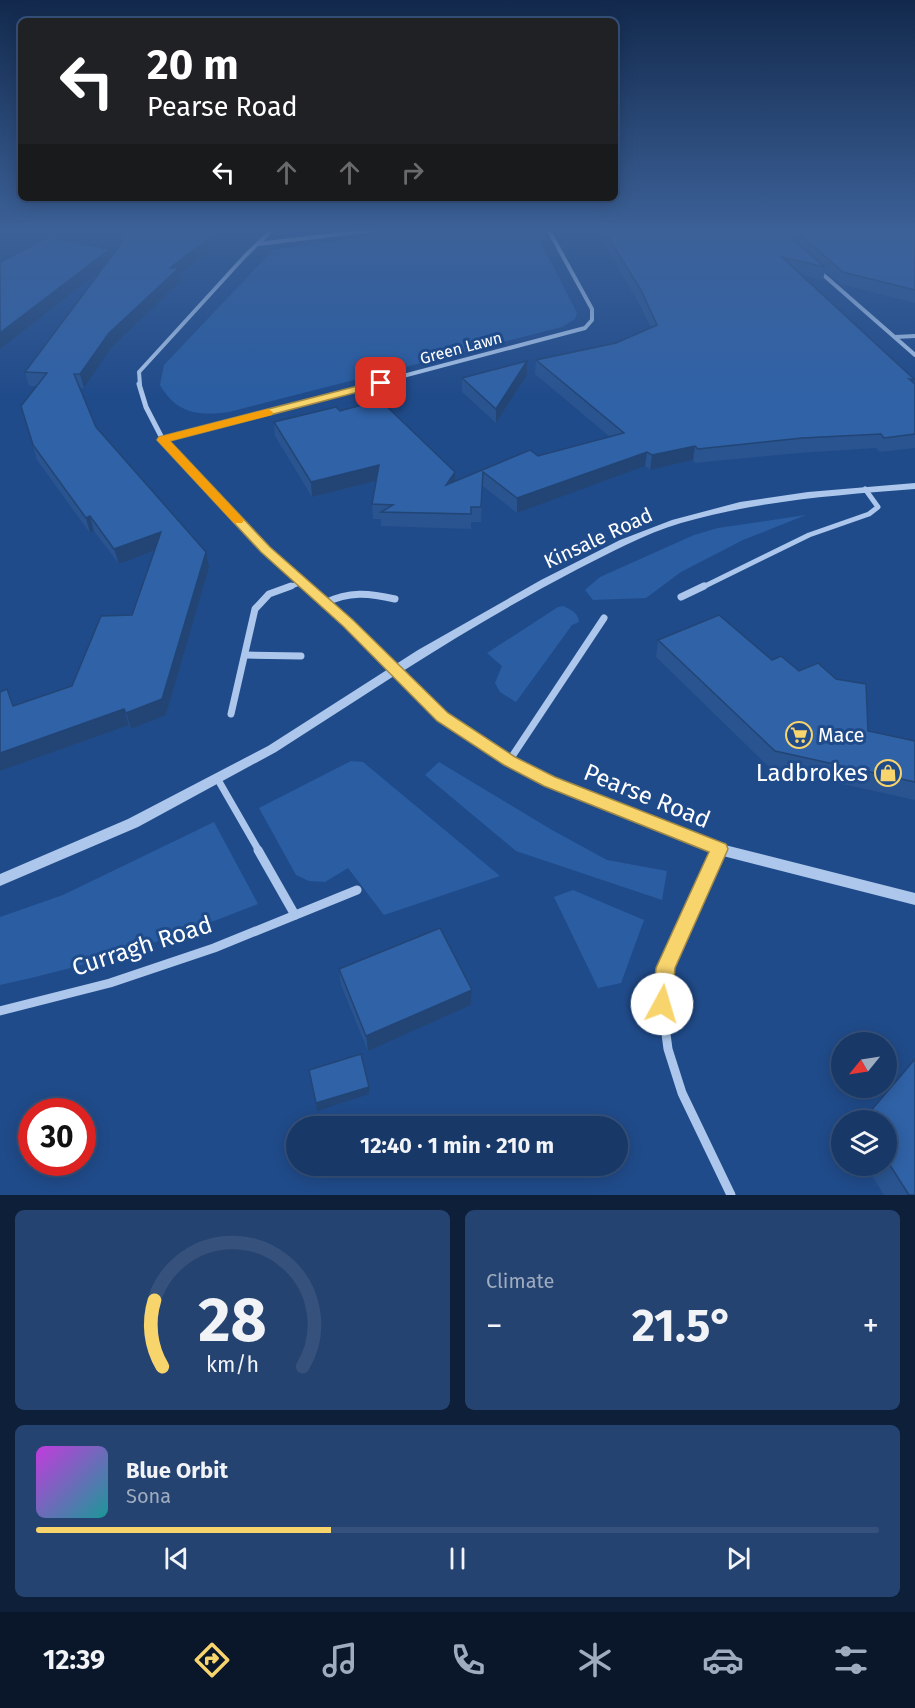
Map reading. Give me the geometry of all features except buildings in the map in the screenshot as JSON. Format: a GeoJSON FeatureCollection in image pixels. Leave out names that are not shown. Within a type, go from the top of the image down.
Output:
{"type":"FeatureCollection","features":[{"type":"Feature","properties":{"kind":"street"},"geometry":{"type":"LineString","coordinates":[[219,285],[139,372],[138,380],[146,409],[163,440],[266,550],[395,670]]}},
{"type":"Feature","properties":{"kind":"street","name":"Green Lawn"},"geometry":{"type":"LineString","coordinates":[[163,440],[585,328],[592,322],[594,316],[579,285]]}},
{"type":"Feature","properties":{"kind":"street"},"geometry":{"type":"LineString","coordinates":[[835,285],[915,355]]}},
{"type":"Feature","properties":{"kind":"street"},"geometry":{"type":"LineString","coordinates":[[896,337],[915,336]]}},
{"type":"Feature","properties":{"kind":"street","name":"Kinsale Road"},"geometry":{"type":"LineString","coordinates":[[217,778],[286,741],[370,685],[545,582],[645,533],[697,516],[797,496],[915,486]]}},
{"type":"Feature","properties":{"kind":"street"},"geometry":{"type":"LineString","coordinates":[[681,597],[809,535],[869,514],[878,507],[865,489]]}},
{"type":"Feature","properties":{"kind":"street"},"geometry":{"type":"LineString","coordinates":[[231,714],[255,609],[260,601],[269,594],[302,582]]}},
{"type":"Feature","properties":{"kind":"street"},"geometry":{"type":"LineString","coordinates":[[325,603],[342,594],[372,593],[395,599]]}},
{"type":"Feature","properties":{"kind":"street"},"geometry":{"type":"LineString","coordinates":[[509,761],[604,618]]}},
{"type":"Feature","properties":{"kind":"street"},"geometry":{"type":"LineString","coordinates":[[246,655],[301,656]]}},
{"type":"Feature","properties":{"kind":"street","name":"Pearse Road"},"geometry":{"type":"LineString","coordinates":[[395,670],[442,717],[509,761],[550,781],[719,849],[915,899]]}},
{"type":"Feature","properties":{"kind":"street"},"geometry":{"type":"LineString","coordinates":[[0,879],[59,856],[132,823],[217,778],[295,915]]}},
{"type":"Feature","properties":{"kind":"street"},"geometry":{"type":"LineString","coordinates":[[719,849],[666,968],[662,1004],[668,1049],[682,1093],[731,1195]]}},
{"type":"Feature","properties":{"kind":"street","name":"Curragh Road"},"geometry":{"type":"LineString","coordinates":[[0,1011],[110,983],[214,948],[357,890]]}},
{"type":"Feature","properties":{"kind":"shaded area"},"geometry":{"type":"Polygon","coordinates":[[[240,285],[563,285],[577,313],[575,319],[562,327],[229,412],[198,413],[189,411],[174,402],[160,385],[164,365],[240,285]]]}},
{"type":"Feature","properties":{"kind":"shaded area"},"geometry":{"type":"Polygon","coordinates":[[[806,515],[743,540],[681,572],[646,598],[593,600],[585,590],[600,577],[694,535],[718,528],[806,515]]]}},
{"type":"Feature","properties":{"kind":"shaded area"},"geometry":{"type":"Polygon","coordinates":[[[563,606],[576,614],[579,622],[572,625],[516,702],[500,692],[495,683],[502,666],[487,653],[563,606]]]}},
{"type":"Feature","properties":{"kind":"shaded area"},"geometry":{"type":"Polygon","coordinates":[[[351,761],[363,762],[500,876],[384,915],[348,868],[325,882],[309,881],[296,875],[259,808],[351,761]]]}},
{"type":"Feature","properties":{"kind":"shaded area"},"geometry":{"type":"Polygon","coordinates":[[[439,762],[607,860],[667,871],[662,900],[516,851],[425,775],[439,762]]]}},
{"type":"Feature","properties":{"kind":"shaded area"},"geometry":{"type":"Polygon","coordinates":[[[214,822],[258,904],[131,950],[0,985],[0,917],[63,895],[214,822]]]}},
{"type":"Feature","properties":{"kind":"shaded area"},"geometry":{"type":"Polygon","coordinates":[[[573,890],[644,920],[621,983],[598,988],[554,897],[573,890]]]}},
{"type":"Feature","properties":{"kind":"slow traffic"},"geometry":{"type":"LineString","coordinates":[[238,520],[163,440],[268,412]]}},
{"type":"Feature","properties":{"kind":"place","name":"Mace"},"geometry":{"type":"Point","coordinates":[799,735]}},
{"type":"Feature","properties":{"kind":"place","name":"Ladbrokes"},"geometry":{"type":"Point","coordinates":[888,773]}},
{"type":"Feature","properties":{"kind":"route"},"geometry":{"type":"LineString","coordinates":[[381,383],[163,440],[266,550],[348,623],[442,717],[509,761],[550,781],[719,849],[666,968],[662,1004]]}}]}
